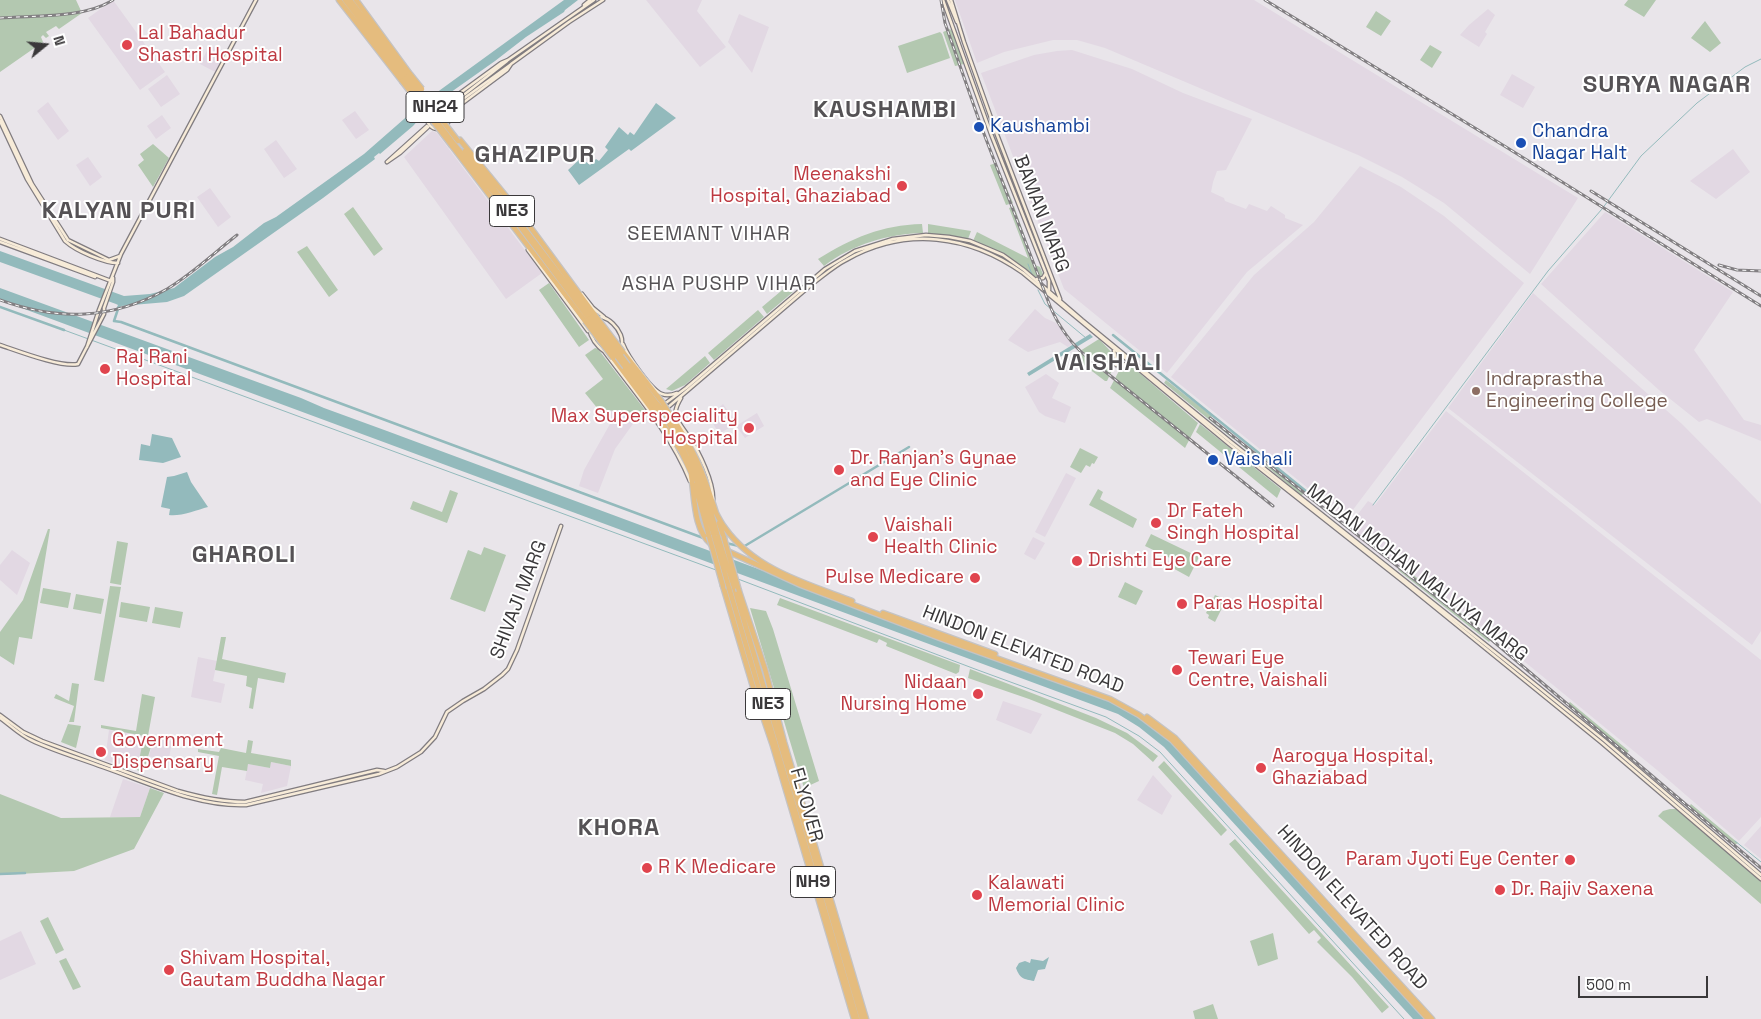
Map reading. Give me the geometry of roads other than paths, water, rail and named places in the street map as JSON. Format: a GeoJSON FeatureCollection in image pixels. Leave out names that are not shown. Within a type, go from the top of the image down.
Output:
{"type":"FeatureCollection","features":[{"type":"Feature","properties":{"kind":"highway"},"geometry":{"type":"LineString","coordinates":[[339,0],[406,78]]}},
{"type":"Feature","properties":{"kind":"highway","name":"NE3"},"geometry":{"type":"LineString","coordinates":[[345,0],[563,282],[657,406],[679,440],[695,472],[772,731],[803,822],[862,1019]]}},
{"type":"Feature","properties":{"kind":"highway","name":"NE3"},"geometry":{"type":"LineString","coordinates":[[350,0],[406,78]]}},
{"type":"Feature","properties":{"kind":"highway","name":"NH24"},"geometry":{"type":"LineString","coordinates":[[356,0],[406,78],[456,143],[517,232]]}},
{"type":"Feature","properties":{"kind":"highway","name":"NH24"},"geometry":{"type":"LineString","coordinates":[[456,143],[509,198],[532,230]]}},
{"type":"Feature","properties":{"kind":"highway"},"geometry":{"type":"LineString","coordinates":[[490,187],[532,230],[669,413],[690,445],[704,475],[715,511],[714,536]]}},
{"type":"Feature","properties":{"kind":"highway"},"geometry":{"type":"LineString","coordinates":[[490,187],[517,232],[660,420],[680,451],[691,473],[702,513],[739,591],[743,610],[777,711],[782,742]]}},
{"type":"Feature","properties":{"kind":"highway"},"geometry":{"type":"LineString","coordinates":[[691,473],[694,504],[714,536]]}},
{"type":"Feature","properties":{"kind":"highway","name":"HINDON ELEVATED ROAD"},"geometry":{"type":"LineString","coordinates":[[715,511],[722,524],[747,552],[781,574],[1112,696],[1158,724],[1175,738],[1432,1019]]}},
{"type":"Feature","properties":{"kind":"highway","name":"HINDON ELEVATED ROAD"},"geometry":{"type":"LineString","coordinates":[[714,536],[709,542],[780,577],[940,638],[1110,699],[1139,715],[1172,740],[1428,1019]]}},
{"type":"Feature","properties":{"kind":"highway"},"geometry":{"type":"LineString","coordinates":[[729,587],[750,671]]}},
{"type":"Feature","properties":{"kind":"highway","name":"NE3"},"geometry":{"type":"LineString","coordinates":[[729,587],[743,610],[782,742],[856,1019]]}},
{"type":"Feature","properties":{"kind":"highway"},"geometry":{"type":"LineString","coordinates":[[734,604],[750,671],[772,731]]}},
{"type":"Feature","properties":{"kind":"highway"},"geometry":{"type":"LineString","coordinates":[[762,667],[782,742]]}},
{"type":"Feature","properties":{"kind":"highway","name":"FLYOVER"},"geometry":{"type":"LineString","coordinates":[[750,671],[856,1019]]}},
{"type":"Feature","properties":{"kind":"highway"},"geometry":{"type":"LineString","coordinates":[[803,822],[866,1019]]}},
{"type":"Feature","properties":{"kind":"main road"},"geometry":{"type":"LineString","coordinates":[[0,345],[53,361],[76,365],[81,360],[97,323],[98,314],[103,308],[120,256],[256,0]]}},
{"type":"Feature","properties":{"kind":"main road"},"geometry":{"type":"LineString","coordinates":[[578,14],[592,0]]}},
{"type":"Feature","properties":{"kind":"main road"},"geometry":{"type":"LineString","coordinates":[[592,0],[574,16],[511,64],[448,109],[508,60],[574,16],[601,0]]}},
{"type":"Feature","properties":{"kind":"main road"},"geometry":{"type":"LineString","coordinates":[[574,16],[601,0]]}},
{"type":"Feature","properties":{"kind":"main road","name":"BAMAN MARG"},"geometry":{"type":"LineString","coordinates":[[946,0],[958,25],[1024,210],[1024,217],[1046,272],[1050,285],[1049,293]]}},
{"type":"Feature","properties":{"kind":"main road","name":"BAMAN MARG"},"geometry":{"type":"LineString","coordinates":[[946,0],[980,102],[1024,210],[1032,222],[1054,285],[1049,293]]}},
{"type":"Feature","properties":{"kind":"main road"},"geometry":{"type":"LineString","coordinates":[[441,107],[501,63],[508,60]]}},
{"type":"Feature","properties":{"kind":"main road"},"geometry":{"type":"LineString","coordinates":[[449,117],[447,112],[441,107],[434,106],[429,110],[426,117],[429,124],[438,130],[442,129],[448,124],[452,111],[507,70],[511,64]]}},
{"type":"Feature","properties":{"kind":"main road"},"geometry":{"type":"LineString","coordinates":[[980,102],[985,100]]}},
{"type":"Feature","properties":{"kind":"main road"},"geometry":{"type":"LineString","coordinates":[[982,106],[986,105]]}},
{"type":"Feature","properties":{"kind":"main road"},"geometry":{"type":"LineString","coordinates":[[0,116],[32,184],[65,238]]}},
{"type":"Feature","properties":{"kind":"main road"},"geometry":{"type":"LineString","coordinates":[[0,121],[27,179],[65,238],[72,243],[118,263]]}},
{"type":"Feature","properties":{"kind":"main road"},"geometry":{"type":"LineString","coordinates":[[391,159],[427,126]]}},
{"type":"Feature","properties":{"kind":"main road","name":"MADAN MOHAN MALVIYA MARG"},"geometry":{"type":"LineString","coordinates":[[655,419],[682,393],[806,290],[846,260],[865,250],[905,240],[934,239],[970,242],[1003,255],[1036,279],[1049,293],[1061,300],[1082,320],[1231,442],[1584,724],[1761,875]]}},
{"type":"Feature","properties":{"kind":"main road"},"geometry":{"type":"LineString","coordinates":[[0,240],[111,283]]}},
{"type":"Feature","properties":{"kind":"main road","name":"MADAN MOHAN MALVIYA MARG"},"geometry":{"type":"LineString","coordinates":[[953,240],[1001,258],[1049,293],[1114,350],[1274,480],[1570,716],[1761,879]]}},
{"type":"Feature","properties":{"kind":"main road"},"geometry":{"type":"LineString","coordinates":[[525,242],[530,253],[652,414],[677,452],[702,513]]}},
{"type":"Feature","properties":{"kind":"main road"},"geometry":{"type":"LineString","coordinates":[[547,250],[551,252],[593,308],[608,319],[621,335],[628,353],[656,391],[667,395],[682,393],[676,414],[704,465],[713,494],[713,504]]}},
{"type":"Feature","properties":{"kind":"main road"},"geometry":{"type":"LineString","coordinates":[[111,261],[120,256]]}},
{"type":"Feature","properties":{"kind":"main road"},"geometry":{"type":"LineString","coordinates":[[1046,265],[1050,262]]}},
{"type":"Feature","properties":{"kind":"main road"},"geometry":{"type":"LineString","coordinates":[[1036,279],[1043,278],[1046,272]]}},
{"type":"Feature","properties":{"kind":"main road"},"geometry":{"type":"LineString","coordinates":[[1054,285],[1061,300]]}},
{"type":"Feature","properties":{"kind":"main road"},"geometry":{"type":"LineString","coordinates":[[97,323],[104,314],[103,308]]}},
{"type":"Feature","properties":{"kind":"main road"},"geometry":{"type":"LineString","coordinates":[[98,314],[102,317]]}},
{"type":"Feature","properties":{"kind":"main road"},"geometry":{"type":"LineString","coordinates":[[588,331],[589,324],[596,318],[608,319]]}},
{"type":"Feature","properties":{"kind":"main road"},"geometry":{"type":"LineString","coordinates":[[604,351],[610,354],[616,352],[622,347],[623,343]]}},
{"type":"Feature","properties":{"kind":"main road"},"geometry":{"type":"LineString","coordinates":[[1114,350],[1118,366],[1130,363]]}},
{"type":"Feature","properties":{"kind":"main road","name":"MADAN MOHAN MALVIYA MARG"},"geometry":{"type":"LineString","coordinates":[[652,414],[682,393]]}},
{"type":"Feature","properties":{"kind":"main road","name":"SHIVAJI MARG"},"geometry":{"type":"LineString","coordinates":[[0,717],[23,732],[42,741],[194,796],[245,802],[381,772],[406,762],[421,752],[435,737],[448,712],[491,684],[508,669],[518,650],[561,526]]}},
{"type":"Feature","properties":{"kind":"water"},"geometry":{"type":"Polygon","coordinates":[[[564,0],[578,0],[564,12],[526,37],[430,107],[413,126],[374,157],[375,159],[184,296],[167,302],[121,306],[119,310],[116,309],[118,305],[116,304],[0,262],[0,251],[124,296],[150,294],[174,288],[215,257],[233,247],[264,223],[276,217],[364,154],[431,97],[433,92],[436,93],[564,0]]]}},
{"type":"Feature","properties":{"kind":"water"},"geometry":{"type":"Polygon","coordinates":[[[656,103],[676,118],[631,151],[629,149],[579,185],[568,170],[581,158],[590,165],[596,159],[599,161],[608,150],[605,147],[619,127],[628,135],[630,132],[634,135],[656,103]]]}},
{"type":"Feature","properties":{"kind":"water"},"geometry":{"type":"Polygon","coordinates":[[[0,288],[893,619],[1101,694],[1169,735],[1428,1019],[1413,1019],[1164,747],[1139,727],[1118,714],[0,300],[0,288]]]}},
{"type":"Feature","properties":{"kind":"water"},"geometry":{"type":"Polygon","coordinates":[[[1090,334],[1093,337],[1029,376],[1027,373],[1090,334]]]}},
{"type":"Feature","properties":{"kind":"water"},"geometry":{"type":"Polygon","coordinates":[[[152,434],[172,438],[181,457],[163,463],[139,460],[141,444],[150,446],[152,434]]]}},
{"type":"Feature","properties":{"kind":"water"},"geometry":{"type":"Polygon","coordinates":[[[187,472],[191,482],[208,507],[183,514],[169,515],[170,509],[161,507],[167,477],[187,472]]]}},
{"type":"Feature","properties":{"kind":"water"},"geometry":{"type":"Polygon","coordinates":[[[1049,957],[1045,969],[1038,970],[1034,981],[1023,978],[1016,968],[1019,963],[1025,961],[1030,963],[1031,959],[1043,961],[1049,957]]]}},
{"type":"Feature","properties":{"kind":"waterway"},"geometry":{"type":"LineString","coordinates":[[1373,505],[1548,271],[1602,209],[1641,156],[1697,103],[1745,67],[1761,59]]}},
{"type":"Feature","properties":{"kind":"waterway"},"geometry":{"type":"LineString","coordinates":[[1028,264],[1033,277]]}},
{"type":"Feature","properties":{"kind":"waterway"},"geometry":{"type":"LineString","coordinates":[[1038,290],[1045,304],[1086,338]]}},
{"type":"Feature","properties":{"kind":"waterway"},"geometry":{"type":"LineString","coordinates":[[0,307],[64,330]]}},
{"type":"Feature","properties":{"kind":"waterway"},"geometry":{"type":"LineString","coordinates":[[118,309],[114,321],[706,539]]}},
{"type":"Feature","properties":{"kind":"waterway"},"geometry":{"type":"LineString","coordinates":[[64,330],[716,570]]}},
{"type":"Feature","properties":{"kind":"waterway"},"geometry":{"type":"LineString","coordinates":[[1113,335],[1307,492]]}},
{"type":"Feature","properties":{"kind":"waterway"},"geometry":{"type":"LineString","coordinates":[[726,543],[743,547],[909,447]]}},
{"type":"Feature","properties":{"kind":"waterway"},"geometry":{"type":"LineString","coordinates":[[738,579],[1106,717],[1139,736],[1160,752],[1404,1019]]}},
{"type":"Feature","properties":{"kind":"waterway"},"geometry":{"type":"LineString","coordinates":[[1735,841],[1761,862]]}},
{"type":"Feature","properties":{"kind":"waterway"},"geometry":{"type":"LineString","coordinates":[[0,874],[25,873]]}},
{"type":"Feature","properties":{"kind":"tunnel"},"geometry":{"type":"LineString","coordinates":[[439,115],[447,108]]}},
{"type":"Feature","properties":{"kind":"tunnel"},"geometry":{"type":"LineString","coordinates":[[440,117],[448,110]]}},
{"type":"Feature","properties":{"kind":"railway"},"geometry":{"type":"LineString","coordinates":[[0,18],[73,13],[101,6],[113,0]]}},
{"type":"Feature","properties":{"kind":"railway"},"geometry":{"type":"LineString","coordinates":[[941,0],[945,23],[981,126],[1050,306],[1061,328],[1075,346],[1087,357],[1273,506]]}},
{"type":"Feature","properties":{"kind":"railway"},"geometry":{"type":"LineString","coordinates":[[1265,0],[1761,306]]}},
{"type":"Feature","properties":{"kind":"railway"},"geometry":{"type":"LineString","coordinates":[[1591,191],[1761,296]]}},
{"type":"Feature","properties":{"kind":"railway"},"geometry":{"type":"LineString","coordinates":[[0,300],[43,312],[64,314],[105,312],[126,307],[167,289],[237,235]]}},
{"type":"Feature","properties":{"kind":"railway"},"geometry":{"type":"LineString","coordinates":[[1719,265],[1737,270],[1761,271]]}},
{"type":"Feature","properties":{"kind":"railway"},"geometry":{"type":"LineString","coordinates":[[1210,418],[1487,636],[1761,868]]}},
{"type":"Feature","properties":{"kind":"place","name":"Lal Bahadur Shastri Hospital"},"geometry":{"type":"Point","coordinates":[127,45]}},
{"type":"Feature","properties":{"kind":"place","name":"Kaushambi"},"geometry":{"type":"Point","coordinates":[979,127]}},
{"type":"Feature","properties":{"kind":"place","name":"Chandra Nagar Halt"},"geometry":{"type":"Point","coordinates":[1521,143]}},
{"type":"Feature","properties":{"kind":"place","name":"Meenakshi Hospital, Ghaziabad"},"geometry":{"type":"Point","coordinates":[902,186]}},
{"type":"Feature","properties":{"kind":"place","name":"Raj Rani Hospital"},"geometry":{"type":"Point","coordinates":[105,369]}},
{"type":"Feature","properties":{"kind":"place","name":"Indraprastha Engineering College"},"geometry":{"type":"Point","coordinates":[1476,391]}},
{"type":"Feature","properties":{"kind":"place","name":"Max Superspeciality Hospital"},"geometry":{"type":"Point","coordinates":[749,428]}},
{"type":"Feature","properties":{"kind":"place","name":"Vaishali"},"geometry":{"type":"Point","coordinates":[1213,460]}},
{"type":"Feature","properties":{"kind":"place","name":"Dr. Ranjan's Gynae and Eye Clinic"},"geometry":{"type":"Point","coordinates":[839,470]}},
{"type":"Feature","properties":{"kind":"place","name":"Dr Fateh Singh Hospital"},"geometry":{"type":"Point","coordinates":[1156,523]}},
{"type":"Feature","properties":{"kind":"place","name":"Vaishali Health Clinic"},"geometry":{"type":"Point","coordinates":[873,537]}},
{"type":"Feature","properties":{"kind":"place","name":"Drishti Eye Care"},"geometry":{"type":"Point","coordinates":[1077,561]}},
{"type":"Feature","properties":{"kind":"place","name":"Pulse Medicare"},"geometry":{"type":"Point","coordinates":[975,578]}},
{"type":"Feature","properties":{"kind":"place","name":"Paras Hospital"},"geometry":{"type":"Point","coordinates":[1182,604]}},
{"type":"Feature","properties":{"kind":"place","name":"Tewari Eye Centre, Vaishali"},"geometry":{"type":"Point","coordinates":[1177,670]}},
{"type":"Feature","properties":{"kind":"place","name":"Nidaan Nursing Home"},"geometry":{"type":"Point","coordinates":[978,694]}},
{"type":"Feature","properties":{"kind":"place","name":"Government Dispensary"},"geometry":{"type":"Point","coordinates":[101,752]}},
{"type":"Feature","properties":{"kind":"place","name":"Aarogya Hospital, Ghaziabad"},"geometry":{"type":"Point","coordinates":[1261,768]}},
{"type":"Feature","properties":{"kind":"place","name":"Param Jyoti Eye Center"},"geometry":{"type":"Point","coordinates":[1570,860]}},
{"type":"Feature","properties":{"kind":"place","name":"R K Medicare"},"geometry":{"type":"Point","coordinates":[647,868]}},
{"type":"Feature","properties":{"kind":"place","name":"Dr. Rajiv Saxena"},"geometry":{"type":"Point","coordinates":[1500,890]}},
{"type":"Feature","properties":{"kind":"place","name":"Kalawati Memorial Clinic"},"geometry":{"type":"Point","coordinates":[977,895]}},
{"type":"Feature","properties":{"kind":"place","name":"Shivam Hospital, Gautam Buddha Nagar"},"geometry":{"type":"Point","coordinates":[169,970]}},
{"type":"Feature","properties":{"kind":"district","name":"SURYA NAGAR"},"geometry":{"type":"Point","coordinates":[1667,85]}},
{"type":"Feature","properties":{"kind":"district","name":"KAUSHAMBI"},"geometry":{"type":"Point","coordinates":[885,110]}},
{"type":"Feature","properties":{"kind":"district","name":"GHAZIPUR"},"geometry":{"type":"Point","coordinates":[535,155]}},
{"type":"Feature","properties":{"kind":"district","name":"KALYAN PURI"},"geometry":{"type":"Point","coordinates":[119,211]}},
{"type":"Feature","properties":{"kind":"district","name":"SEEMANT VIHAR"},"geometry":{"type":"Point","coordinates":[709,235]}},
{"type":"Feature","properties":{"kind":"district","name":"ASHA PUSHP VIHAR"},"geometry":{"type":"Point","coordinates":[719,285]}},
{"type":"Feature","properties":{"kind":"district","name":"VAISHALI"},"geometry":{"type":"Point","coordinates":[1108,363]}},
{"type":"Feature","properties":{"kind":"district","name":"GHAROLI"},"geometry":{"type":"Point","coordinates":[244,555]}},
{"type":"Feature","properties":{"kind":"district","name":"KHORA"},"geometry":{"type":"Point","coordinates":[619,828]}}]}
